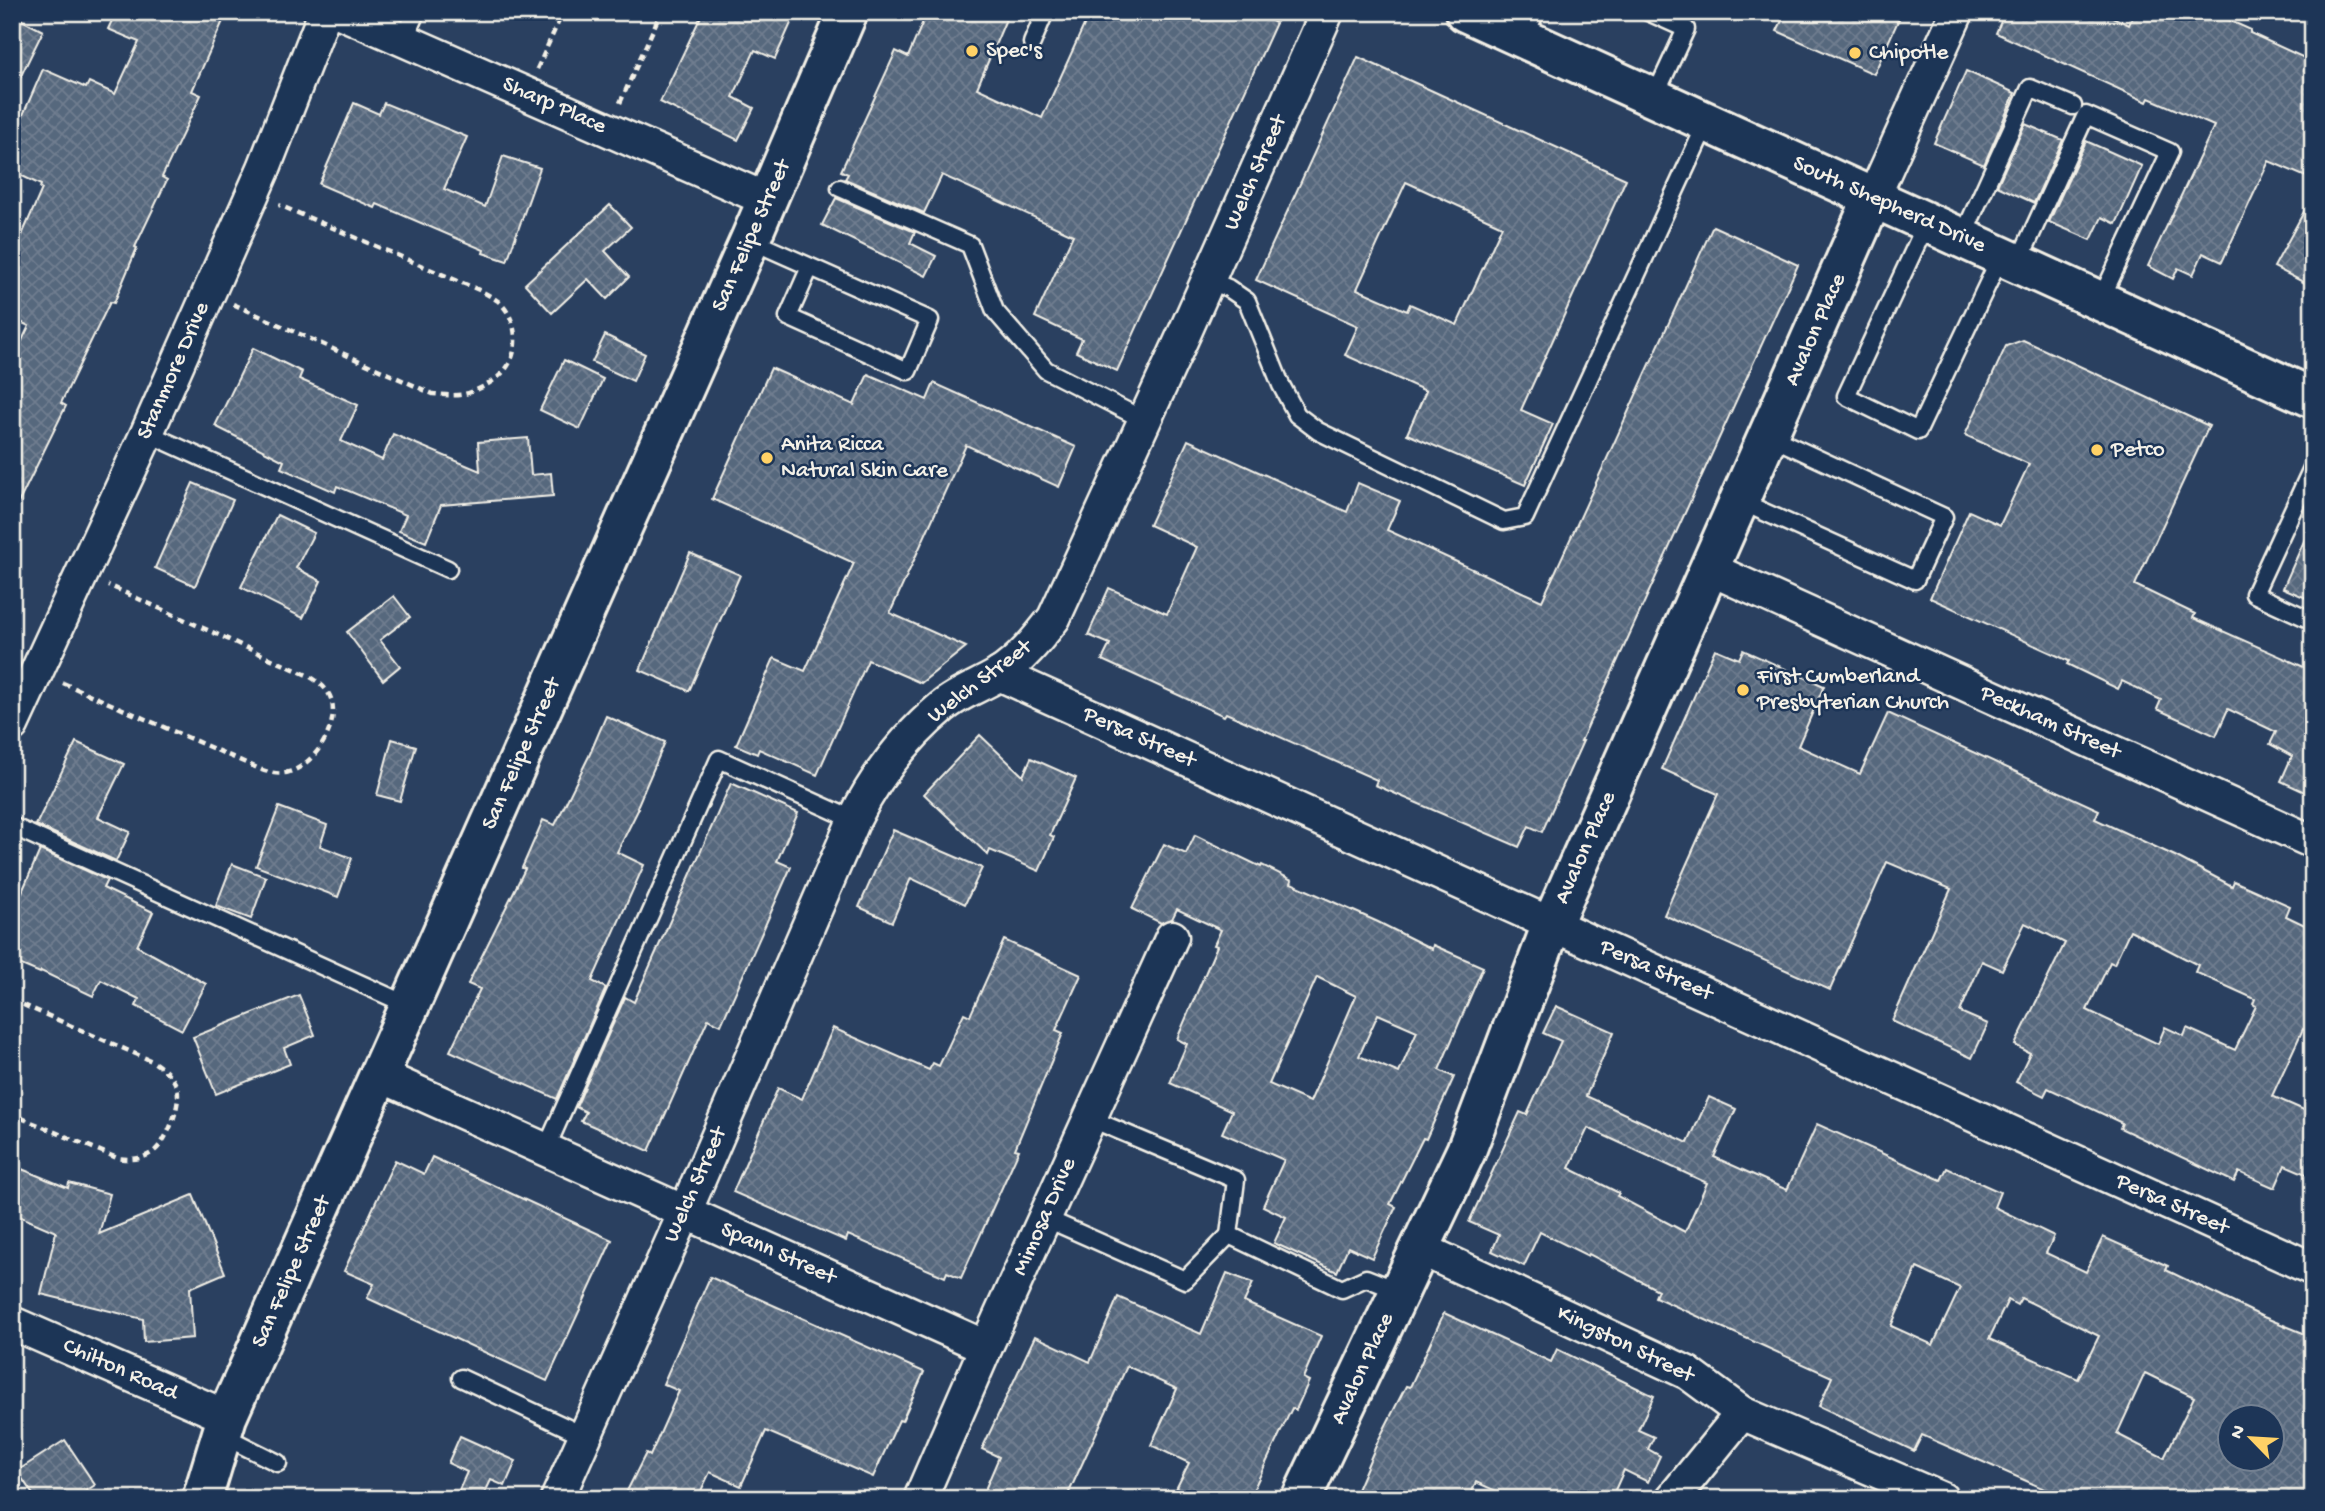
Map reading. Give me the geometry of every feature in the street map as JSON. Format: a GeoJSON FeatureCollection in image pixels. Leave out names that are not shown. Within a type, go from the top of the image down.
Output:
{"type":"FeatureCollection","features":[{"type":"Feature","properties":{"kind":"street","name":"Stanmore Drive"},"geometry":{"type":"LineString","coordinates":[[12,725],[253,193],[325,12]]}},
{"type":"Feature","properties":{"kind":"street","name":"Sharp Place"},"geometry":{"type":"LineString","coordinates":[[340,12],[410,26],[525,93],[768,200]]}},
{"type":"Feature","properties":{"kind":"street","name":"San Felipe Street"},"geometry":{"type":"LineString","coordinates":[[202,1499],[224,1426],[768,200],[848,12]]}},
{"type":"Feature","properties":{"kind":"street","name":"Welch Street"},"geometry":{"type":"LineString","coordinates":[[557,1499],[870,787],[895,754],[943,705],[999,674],[1030,649],[1054,618],[1327,12]]}},
{"type":"Feature","properties":{"kind":"street","name":"South Shepherd Drive"},"geometry":{"type":"LineString","coordinates":[[1465,12],[1530,25],[1654,98],[2313,398]]}},
{"type":"Feature","properties":{"kind":"street"},"geometry":{"type":"LineString","coordinates":[[1873,198],[1957,12]]}},
{"type":"Feature","properties":{"kind":"street","name":"Avalon Place"},"geometry":{"type":"LineString","coordinates":[[1301,1499],[1466,1151],[1552,924],[1873,198]]}},
{"type":"Feature","properties":{"kind":"street","name":"Peckham Street"},"geometry":{"type":"LineString","coordinates":[[1710,569],[2313,842]]}},
{"type":"Feature","properties":{"kind":"street","name":"Persa Street"},"geometry":{"type":"LineString","coordinates":[[999,674],[2313,1269]]}},
{"type":"Feature","properties":{"kind":"street","name":"Mimosa Drive"},"geometry":{"type":"LineString","coordinates":[[920,1499],[1172,937]]}},
{"type":"Feature","properties":{"kind":"street","name":"Spann Street"},"geometry":{"type":"LineString","coordinates":[[379,1075],[986,1347]]}},
{"type":"Feature","properties":{"kind":"street","name":"Kingston Street"},"geometry":{"type":"LineString","coordinates":[[1419,1248],[1688,1373],[1742,1413],[1942,1499]]}},
{"type":"Feature","properties":{"kind":"street","name":"Chilton Road"},"geometry":{"type":"LineString","coordinates":[[12,1323],[224,1426]]}},
{"type":"Feature","properties":{"kind":"street"},"geometry":{"type":"LineString","coordinates":[[1672,1499],[1742,1413]]}},
{"type":"Feature","properties":{"kind":"lane"},"geometry":{"type":"LineString","coordinates":[[1032,43],[1045,12]]}},
{"type":"Feature","properties":{"kind":"lane"},"geometry":{"type":"LineString","coordinates":[[1648,12],[1686,29],[1654,98]]}},
{"type":"Feature","properties":{"kind":"lane"},"geometry":{"type":"LineString","coordinates":[[1962,238],[2030,88],[2073,106]]}},
{"type":"Feature","properties":{"kind":"lane"},"geometry":{"type":"LineString","coordinates":[[1927,222],[1846,396],[1919,430],[2086,115],[2170,152],[2100,301]]}},
{"type":"Feature","properties":{"kind":"lane"},"geometry":{"type":"LineString","coordinates":[[1208,280],[1247,301],[1281,385],[1297,415],[1318,431],[1504,521],[1525,517],[1707,122]]}},
{"type":"Feature","properties":{"kind":"lane"},"geometry":{"type":"LineString","coordinates":[[840,188],[970,245],[995,311],[1046,370],[1144,420]]}},
{"type":"Feature","properties":{"kind":"lane"},"geometry":{"type":"LineString","coordinates":[[750,240],[929,320],[908,371],[788,317],[810,267]]}},
{"type":"Feature","properties":{"kind":"lane"},"geometry":{"type":"LineString","coordinates":[[146,433],[448,569]]}},
{"type":"Feature","properties":{"kind":"lane"},"geometry":{"type":"LineString","coordinates":[[1740,501],[1915,580],[1944,516],[1769,436]]}},
{"type":"Feature","properties":{"kind":"lane"},"geometry":{"type":"LineString","coordinates":[[2313,466],[2254,594],[2313,621]]}},
{"type":"Feature","properties":{"kind":"lane"},"geometry":{"type":"LineString","coordinates":[[546,1149],[719,759],[854,820]]}},
{"type":"Feature","properties":{"kind":"lane"},"geometry":{"type":"LineString","coordinates":[[12,826],[410,1006]]}},
{"type":"Feature","properties":{"kind":"lane"},"geometry":{"type":"LineString","coordinates":[[1045,1218],[1185,1280],[1229,1235],[1236,1180],[1089,1118]]}},
{"type":"Feature","properties":{"kind":"lane"},"geometry":{"type":"LineString","coordinates":[[1229,1235],[1342,1289],[1366,1278],[1399,1291]]}},
{"type":"Feature","properties":{"kind":"lane"},"geometry":{"type":"LineString","coordinates":[[461,1378],[585,1436]]}},
{"type":"Feature","properties":{"kind":"lane"},"geometry":{"type":"LineString","coordinates":[[224,1426],[278,1462]]}},
{"type":"Feature","properties":{"kind":"path"},"geometry":{"type":"LineString","coordinates":[[525,93],[563,12]]}},
{"type":"Feature","properties":{"kind":"path"},"geometry":{"type":"LineString","coordinates":[[608,130],[661,12]]}},
{"type":"Feature","properties":{"kind":"path"},"geometry":{"type":"LineString","coordinates":[[208,293],[433,394],[453,396],[481,388],[505,371],[514,351],[515,331],[510,316],[499,302],[253,193]]}},
{"type":"Feature","properties":{"kind":"path"},"geometry":{"type":"LineString","coordinates":[[36,672],[276,774],[289,772],[311,758],[330,726],[332,700],[319,682],[307,674],[82,573]]}},
{"type":"Feature","properties":{"kind":"path"},"geometry":{"type":"LineString","coordinates":[[12,1000],[152,1061],[174,1080],[178,1091],[178,1104],[171,1125],[162,1140],[154,1151],[132,1160],[117,1158],[12,1114]]}},
{"type":"Feature","properties":{"kind":"building"},"geometry":{"type":"Polygon","coordinates":[[[116,12],[204,12],[223,21],[192,91],[201,95],[162,177],[167,180],[135,247],[137,248],[114,303],[110,302],[61,403],[66,406],[12,516],[12,361],[29,326],[12,318],[12,258],[42,189],[41,185],[12,171],[12,140],[43,69],[86,88],[89,82],[115,94],[139,42],[108,29],[116,12]]]}},
{"type":"Feature","properties":{"kind":"building"},"geometry":{"type":"Polygon","coordinates":[[[703,12],[796,12],[775,59],[755,50],[733,97],[754,108],[738,140],[660,102],[703,12]]]}},
{"type":"Feature","properties":{"kind":"building"},"geometry":{"type":"Polygon","coordinates":[[[927,12],[1009,12],[977,88],[1042,118],[1090,12],[1252,12],[1276,23],[1117,371],[1076,352],[1082,339],[1035,317],[1073,235],[942,175],[924,213],[845,179],[848,174],[841,171],[896,51],[908,57],[927,12]]]}},
{"type":"Feature","properties":{"kind":"building","name":"Chipotle"},"geometry":{"type":"Polygon","coordinates":[[[1786,12],[1902,12],[1874,74],[1777,31],[1786,12]]]}},
{"type":"Feature","properties":{"kind":"building"},"geometry":{"type":"Polygon","coordinates":[[[2005,12],[2102,12],[2129,25],[2135,12],[2211,12],[2309,60],[2304,71],[2313,76],[2313,180],[2269,161],[2222,262],[2203,253],[2193,275],[2178,268],[2173,279],[2148,266],[2214,126],[2149,98],[2147,102],[1996,33],[2005,12]]]}},
{"type":"Feature","properties":{"kind":"building"},"geometry":{"type":"Polygon","coordinates":[[[12,15],[43,31],[12,94],[12,15]]]}},
{"type":"Feature","properties":{"kind":"building"},"geometry":{"type":"Polygon","coordinates":[[[1358,57],[1626,179],[1521,410],[1553,424],[1525,485],[1407,434],[1426,391],[1345,355],[1358,326],[1256,280],[1358,57]],[[1406,182],[1357,289],[1407,311],[1410,304],[1457,325],[1502,226],[1406,182]]]}},
{"type":"Feature","properties":{"kind":"building"},"geometry":{"type":"Polygon","coordinates":[[[1966,71],[2015,93],[1984,165],[1934,143],[1966,71]]]}},
{"type":"Feature","properties":{"kind":"building"},"geometry":{"type":"Polygon","coordinates":[[[354,103],[379,114],[384,103],[467,137],[444,189],[485,207],[503,156],[540,168],[507,261],[483,253],[484,250],[377,204],[375,208],[319,184],[354,103]]]}},
{"type":"Feature","properties":{"kind":"building"},"geometry":{"type":"Polygon","coordinates":[[[2025,124],[2063,140],[2034,203],[1997,186],[2025,124]]]}},
{"type":"Feature","properties":{"kind":"building"},"geometry":{"type":"Polygon","coordinates":[[[2086,141],[2142,166],[2116,224],[2102,217],[2091,240],[2049,222],[2086,141]]]}},
{"type":"Feature","properties":{"kind":"building"},"geometry":{"type":"Polygon","coordinates":[[[2313,195],[2313,287],[2274,267],[2313,195]]]}},
{"type":"Feature","properties":{"kind":"building"},"geometry":{"type":"Polygon","coordinates":[[[836,198],[915,232],[910,243],[936,256],[926,276],[822,225],[836,198]]]}},
{"type":"Feature","properties":{"kind":"building"},"geometry":{"type":"Polygon","coordinates":[[[610,205],[631,227],[605,251],[629,277],[607,299],[588,279],[552,313],[525,284],[610,205]]]}},
{"type":"Feature","properties":{"kind":"building"},"geometry":{"type":"Polygon","coordinates":[[[1713,226],[1798,265],[1542,832],[1529,826],[1519,847],[1375,785],[1377,780],[1226,713],[1224,716],[1102,660],[1110,644],[1088,635],[1109,588],[1167,614],[1197,547],[1149,525],[1188,440],[1347,512],[1358,483],[1400,501],[1387,530],[1542,601],[1713,226]]]}},
{"type":"Feature","properties":{"kind":"building"},"geometry":{"type":"Polygon","coordinates":[[[605,335],[645,354],[633,381],[592,362],[605,335]]]}},
{"type":"Feature","properties":{"kind":"building"},"geometry":{"type":"Polygon","coordinates":[[[2023,340],[2209,426],[2135,585],[2195,614],[2193,618],[2313,671],[2313,796],[2281,781],[2292,756],[2270,744],[2276,732],[2228,709],[2216,736],[2157,709],[2161,700],[2122,681],[2118,689],[2067,664],[2069,661],[1930,598],[1969,511],[2000,525],[2029,464],[1965,435],[2006,346],[2023,340]]]}},
{"type":"Feature","properties":{"kind":"building"},"geometry":{"type":"Polygon","coordinates":[[[253,348],[302,372],[299,379],[358,405],[341,441],[382,460],[393,434],[480,471],[478,442],[528,438],[531,475],[551,473],[553,496],[441,505],[426,542],[399,531],[406,515],[337,486],[335,492],[281,468],[284,461],[215,426],[253,348]]]}},
{"type":"Feature","properties":{"kind":"building"},"geometry":{"type":"Polygon","coordinates":[[[564,360],[603,379],[580,429],[540,410],[564,360]]]}},
{"type":"Feature","properties":{"kind":"building"},"geometry":{"type":"Polygon","coordinates":[[[771,368],[854,405],[868,374],[927,400],[934,383],[1076,447],[1059,487],[966,445],[890,613],[966,647],[921,683],[868,660],[817,775],[759,749],[757,754],[736,745],[774,658],[805,671],[854,563],[712,499],[771,368]]]}},
{"type":"Feature","properties":{"kind":"building"},"geometry":{"type":"Polygon","coordinates":[[[193,483],[233,500],[195,586],[155,568],[193,483]]]}},
{"type":"Feature","properties":{"kind":"building"},"geometry":{"type":"Polygon","coordinates":[[[277,515],[314,533],[296,568],[321,581],[303,618],[241,587],[277,515]]]}},
{"type":"Feature","properties":{"kind":"building"},"geometry":{"type":"Polygon","coordinates":[[[2313,521],[2313,601],[2283,588],[2313,521]]]}},
{"type":"Feature","properties":{"kind":"building"},"geometry":{"type":"Polygon","coordinates":[[[690,553],[740,575],[689,691],[640,670],[690,553]]]}},
{"type":"Feature","properties":{"kind":"building"},"geometry":{"type":"Polygon","coordinates":[[[394,596],[410,617],[380,640],[400,666],[383,680],[347,632],[394,596]]]}},
{"type":"Feature","properties":{"kind":"building"},"geometry":{"type":"Polygon","coordinates":[[[1715,649],[1739,659],[1743,650],[1824,686],[1798,746],[1860,774],[1888,713],[2099,810],[2095,819],[2232,886],[2234,881],[2290,906],[2286,916],[2313,929],[2313,1034],[2303,1029],[2272,1096],[2313,1114],[2313,1177],[2285,1165],[2275,1188],[2239,1172],[2234,1182],[2120,1128],[2122,1123],[2048,1088],[2044,1096],[2016,1082],[2030,1053],[2015,1045],[2065,943],[2025,923],[2002,970],[1982,961],[1960,1012],[1988,1024],[1972,1058],[1892,1021],[1951,889],[1887,862],[1830,990],[1664,915],[1718,794],[1662,769],[1715,649]],[[2130,930],[2114,964],[2110,962],[2087,1010],[2158,1044],[2165,1027],[2184,1036],[2187,1028],[2235,1050],[2256,1006],[2253,1004],[2255,999],[2195,972],[2198,965],[2130,930]]]}},
{"type":"Feature","properties":{"kind":"building"},"geometry":{"type":"Polygon","coordinates":[[[606,716],[665,742],[637,807],[639,808],[617,852],[644,865],[592,981],[606,988],[557,1099],[450,1051],[480,989],[468,984],[525,869],[522,868],[543,820],[555,825],[606,716]]]}},
{"type":"Feature","properties":{"kind":"building"},"geometry":{"type":"Polygon","coordinates":[[[980,735],[1023,776],[1031,758],[1076,778],[1050,835],[1054,837],[1039,871],[990,850],[988,855],[924,794],[980,735]]]}},
{"type":"Feature","properties":{"kind":"building"},"geometry":{"type":"Polygon","coordinates":[[[392,739],[416,746],[400,801],[377,795],[392,739]]]}},
{"type":"Feature","properties":{"kind":"building"},"geometry":{"type":"Polygon","coordinates":[[[76,742],[124,764],[98,817],[130,832],[116,861],[36,825],[76,742]]]}},
{"type":"Feature","properties":{"kind":"building"},"geometry":{"type":"Polygon","coordinates":[[[731,783],[798,813],[777,861],[791,867],[721,1025],[708,1019],[649,1151],[581,1121],[586,1112],[576,1107],[625,997],[634,1002],[731,783]]]}},
{"type":"Feature","properties":{"kind":"building"},"geometry":{"type":"Polygon","coordinates":[[[279,807],[327,825],[320,846],[352,858],[338,897],[256,866],[279,807]]]}},
{"type":"Feature","properties":{"kind":"building"},"geometry":{"type":"Polygon","coordinates":[[[893,830],[982,868],[965,904],[911,878],[892,922],[859,907],[893,830]]]}},
{"type":"Feature","properties":{"kind":"building"},"geometry":{"type":"Polygon","coordinates":[[[1195,835],[1432,949],[1433,945],[1483,967],[1439,1070],[1454,1077],[1426,1139],[1423,1138],[1390,1204],[1396,1207],[1372,1258],[1348,1247],[1337,1272],[1274,1243],[1286,1217],[1263,1206],[1284,1160],[1222,1133],[1232,1111],[1170,1083],[1187,1044],[1177,1039],[1217,946],[1214,945],[1221,930],[1177,909],[1172,919],[1161,923],[1132,909],[1164,844],[1186,854],[1195,835]],[[1317,977],[1269,1084],[1310,1102],[1356,996],[1317,977]],[[1378,1014],[1359,1056],[1399,1073],[1417,1031],[1378,1014]]]}},
{"type":"Feature","properties":{"kind":"building"},"geometry":{"type":"Polygon","coordinates":[[[40,850],[107,880],[103,888],[153,912],[137,946],[206,984],[182,1030],[136,1006],[139,999],[101,980],[93,996],[41,971],[40,973],[12,961],[12,915],[40,850]]]}},
{"type":"Feature","properties":{"kind":"building"},"geometry":{"type":"Polygon","coordinates":[[[232,864],[266,877],[251,919],[216,906],[232,864]]]}},
{"type":"Feature","properties":{"kind":"building"},"geometry":{"type":"Polygon","coordinates":[[[1004,940],[1081,975],[1056,1030],[1063,1033],[1015,1149],[1019,1150],[961,1278],[947,1272],[945,1277],[848,1235],[846,1241],[733,1192],[778,1088],[802,1099],[833,1028],[929,1070],[933,1063],[939,1066],[964,1013],[970,1016],[1004,940]]]}},
{"type":"Feature","properties":{"kind":"building"},"geometry":{"type":"Polygon","coordinates":[[[299,995],[315,1035],[284,1048],[290,1064],[216,1094],[193,1037],[299,995]]]}},
{"type":"Feature","properties":{"kind":"building"},"geometry":{"type":"Polygon","coordinates":[[[1556,1006],[1614,1032],[1586,1096],[1688,1143],[1709,1097],[1736,1109],[1714,1157],[1787,1190],[1817,1124],[1941,1180],[1947,1168],[2000,1192],[1994,1207],[2054,1236],[2046,1253],[2086,1272],[2103,1237],[2168,1266],[2166,1270],[2261,1316],[2313,1337],[2313,1499],[2067,1499],[1922,1435],[1914,1451],[1819,1406],[1832,1377],[1655,1297],[1658,1290],[1540,1232],[1524,1266],[1492,1251],[1499,1235],[1469,1222],[1520,1112],[1527,1115],[1561,1041],[1543,1033],[1556,1006]],[[1588,1128],[1569,1168],[1619,1193],[1617,1196],[1685,1232],[1707,1183],[1588,1128]],[[1917,1268],[1891,1326],[1933,1345],[1960,1288],[1917,1268]],[[2021,1298],[2017,1305],[2008,1300],[1989,1339],[2078,1379],[2099,1336],[2021,1298]],[[2145,1373],[2117,1434],[2164,1458],[2194,1397],[2145,1373]]]}},
{"type":"Feature","properties":{"kind":"building"},"geometry":{"type":"Polygon","coordinates":[[[432,1157],[612,1240],[547,1381],[367,1298],[374,1284],[344,1271],[395,1160],[424,1174],[432,1157]]]}},
{"type":"Feature","properties":{"kind":"building"},"geometry":{"type":"Polygon","coordinates":[[[12,1165],[68,1188],[69,1183],[110,1194],[99,1234],[193,1195],[225,1273],[190,1288],[193,1338],[144,1342],[143,1319],[41,1294],[56,1232],[12,1213],[12,1165]]]}},
{"type":"Feature","properties":{"kind":"building"},"geometry":{"type":"Polygon","coordinates":[[[1227,1273],[1253,1283],[1244,1302],[1321,1336],[1303,1378],[1309,1381],[1296,1410],[1292,1408],[1249,1499],[1171,1499],[1189,1463],[1151,1445],[1177,1389],[1127,1366],[1066,1499],[981,1499],[999,1457],[982,1449],[1035,1336],[1090,1362],[1118,1297],[1201,1334],[1227,1273]]]}},
{"type":"Feature","properties":{"kind":"building"},"geometry":{"type":"Polygon","coordinates":[[[710,1277],[924,1372],[873,1477],[766,1431],[741,1486],[710,1472],[697,1499],[623,1499],[646,1453],[650,1456],[679,1391],[663,1384],[710,1277]]]}},
{"type":"Feature","properties":{"kind":"building"},"geometry":{"type":"Polygon","coordinates":[[[1444,1313],[1551,1362],[1557,1349],[1654,1396],[1638,1430],[1654,1437],[1648,1449],[1660,1456],[1648,1482],[1624,1470],[1611,1499],[1514,1499],[1476,1482],[1469,1499],[1353,1499],[1378,1441],[1406,1386],[1410,1387],[1444,1313]]]}},
{"type":"Feature","properties":{"kind":"building"},"geometry":{"type":"Polygon","coordinates":[[[460,1436],[516,1461],[505,1486],[491,1480],[482,1499],[455,1499],[467,1472],[448,1463],[460,1436]]]}},
{"type":"Feature","properties":{"kind":"building"},"geometry":{"type":"Polygon","coordinates":[[[65,1440],[95,1485],[74,1499],[36,1499],[17,1471],[65,1440]]]}},
{"type":"Feature","properties":{"kind":"place","name":"Spec's"},"geometry":{"type":"Point","coordinates":[972,51]}},
{"type":"Feature","properties":{"kind":"place","name":"Chipotle"},"geometry":{"type":"Point","coordinates":[1855,53]}},
{"type":"Feature","properties":{"kind":"place","name":"Petco"},"geometry":{"type":"Point","coordinates":[2097,450]}},
{"type":"Feature","properties":{"kind":"place","name":"Anita Ricca Natural Skin Care"},"geometry":{"type":"Point","coordinates":[767,458]}},
{"type":"Feature","properties":{"kind":"place","name":"First Cumberland Presbyterian Church"},"geometry":{"type":"Point","coordinates":[1743,690]}}]}
